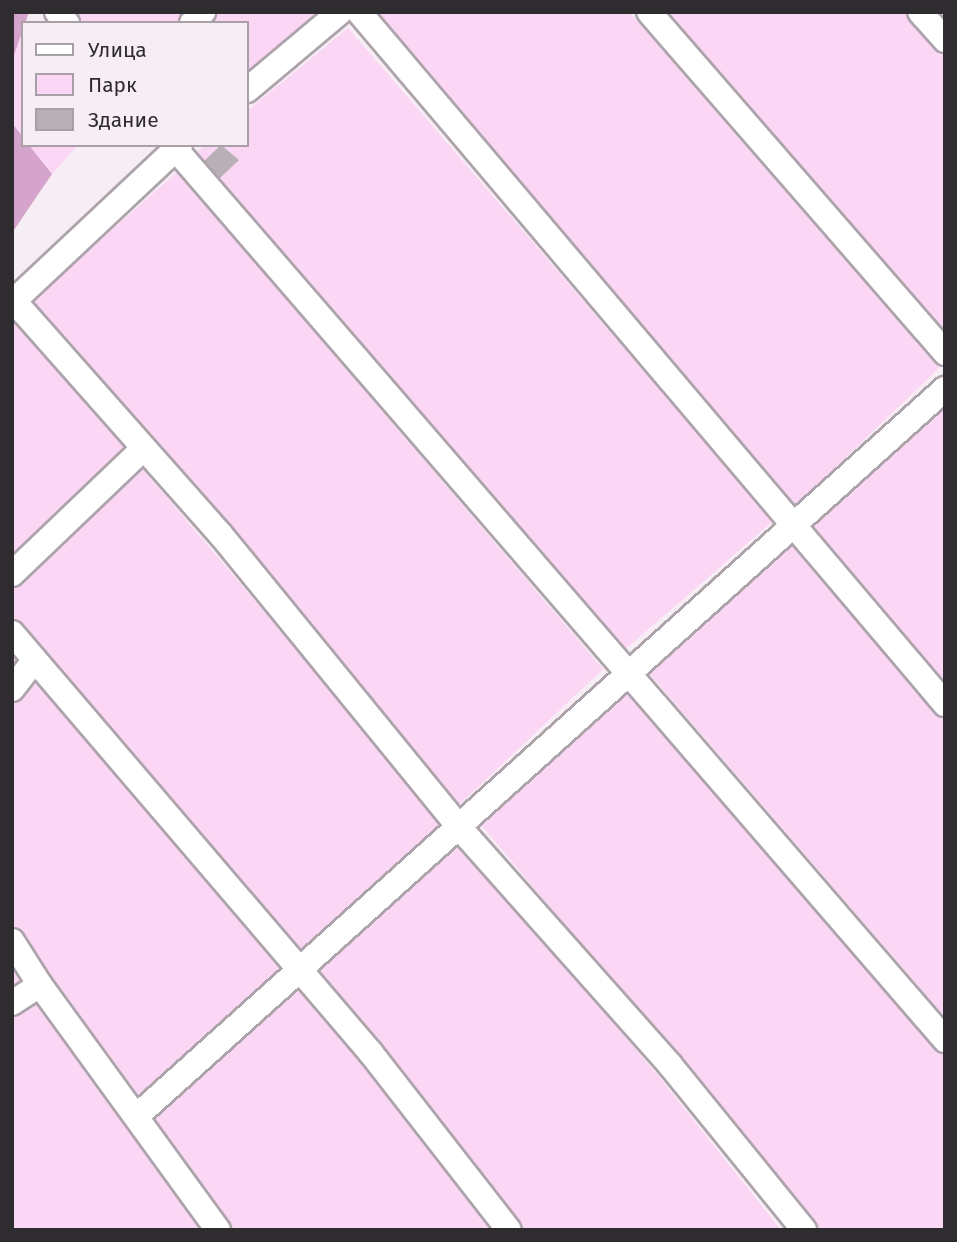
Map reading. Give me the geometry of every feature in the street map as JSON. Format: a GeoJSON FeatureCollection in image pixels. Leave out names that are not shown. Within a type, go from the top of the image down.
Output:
{"type":"FeatureCollection","features":[{"type":"Feature","properties":{"kind":"lane"},"geometry":{"type":"LineString","coordinates":[[248,89],[340,12]]}},
{"type":"Feature","properties":{"kind":"lane"},"geometry":{"type":"LineString","coordinates":[[359,12],[945,704]]}},
{"type":"Feature","properties":{"kind":"lane"},"geometry":{"type":"LineString","coordinates":[[649,12],[945,353]]}},
{"type":"Feature","properties":{"kind":"lane"},"geometry":{"type":"LineString","coordinates":[[920,12],[945,40]]}},
{"type":"Feature","properties":{"kind":"lane"},"geometry":{"type":"LineString","coordinates":[[804,1230],[670,1065],[458,826],[221,535],[14,301],[176,147],[624,674],[945,1040]]}},
{"type":"Feature","properties":{"kind":"lane"},"geometry":{"type":"LineString","coordinates":[[138,1115],[624,674],[945,389]]}},
{"type":"Feature","properties":{"kind":"lane"},"geometry":{"type":"LineString","coordinates":[[12,574],[143,449]]}},
{"type":"Feature","properties":{"kind":"lane"},"geometry":{"type":"LineString","coordinates":[[12,633],[299,969],[509,1230]]}},
{"type":"Feature","properties":{"kind":"lane"},"geometry":{"type":"LineString","coordinates":[[12,689],[35,660]]}},
{"type":"Feature","properties":{"kind":"lane"},"geometry":{"type":"LineString","coordinates":[[12,941],[40,985],[138,1115],[218,1230]]}},
{"type":"Feature","properties":{"kind":"lane"},"geometry":{"type":"LineString","coordinates":[[12,1003],[40,985]]}},
{"type":"Feature","properties":{"kind":"green space"},"geometry":{"type":"Polygon","coordinates":[[[69,12],[190,12],[180,21],[77,21],[69,12]]]}},
{"type":"Feature","properties":{"kind":"green space"},"geometry":{"type":"Polygon","coordinates":[[[219,12],[323,12],[248,79],[248,21],[209,21],[219,12]]]}},
{"type":"Feature","properties":{"kind":"green space"},"geometry":{"type":"Polygon","coordinates":[[[372,12],[629,12],[939,368],[792,509],[372,12]]]}},
{"type":"Feature","properties":{"kind":"green space"},"geometry":{"type":"Polygon","coordinates":[[[662,12],[909,12],[945,53],[945,336],[662,12]]]}},
{"type":"Feature","properties":{"kind":"green space"},"geometry":{"type":"Polygon","coordinates":[[[348,28],[773,521],[620,654],[194,155],[203,147],[248,147],[248,110],[348,28]]]}},
{"type":"Feature","properties":{"kind":"green space"},"geometry":{"type":"Polygon","coordinates":[[[21,36],[21,134],[12,123],[12,61],[21,36]]]}},
{"type":"Feature","properties":{"kind":"green space"},"geometry":{"type":"Polygon","coordinates":[[[31,147],[76,147],[52,174],[31,147]]]}},
{"type":"Feature","properties":{"kind":"green space"},"geometry":{"type":"Polygon","coordinates":[[[177,172],[603,669],[458,806],[28,304],[177,172]]]}},
{"type":"Feature","properties":{"kind":"green space"},"geometry":{"type":"Polygon","coordinates":[[[12,315],[660,1078],[781,1230],[12,1230],[12,315]]]}},
{"type":"Feature","properties":{"kind":"green space"},"geometry":{"type":"Polygon","coordinates":[[[945,407],[945,683],[809,527],[945,407]]]}},
{"type":"Feature","properties":{"kind":"green space"},"geometry":{"type":"Polygon","coordinates":[[[793,545],[945,722],[945,1017],[647,671],[793,545]]]}},
{"type":"Feature","properties":{"kind":"green space"},"geometry":{"type":"Polygon","coordinates":[[[626,688],[945,1054],[945,1230],[821,1230],[482,826],[626,688]]]}},
{"type":"Feature","properties":{"kind":"shaded area"},"geometry":{"type":"Polygon","coordinates":[[[12,12],[29,12],[26,21],[21,21],[21,35],[12,61],[12,12]]]}},
{"type":"Feature","properties":{"kind":"shaded area"},"geometry":{"type":"Polygon","coordinates":[[[12,123],[21,134],[21,147],[31,147],[52,174],[12,233],[12,123]]]}},
{"type":"Feature","properties":{"kind":"building"},"geometry":{"type":"Polygon","coordinates":[[[219,147],[223,147],[239,160],[219,179],[203,162],[219,147]]]}}]}
